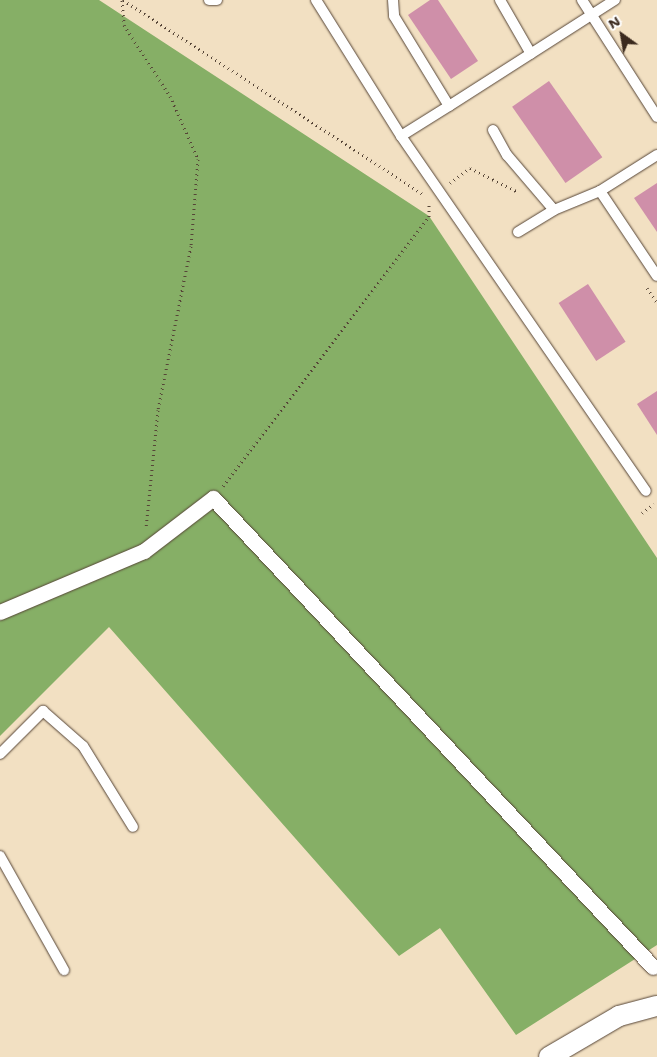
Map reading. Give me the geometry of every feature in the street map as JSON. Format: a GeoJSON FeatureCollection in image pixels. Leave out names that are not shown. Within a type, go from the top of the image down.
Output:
{"type":"FeatureCollection","features":[{"type":"Feature","properties":{"kind":"street"},"geometry":{"type":"LineString","coordinates":[[0,612],[144,551],[213,498],[653,967]]}},
{"type":"Feature","properties":{"kind":"street"},"geometry":{"type":"LineString","coordinates":[[549,1057],[619,1016],[657,1006]]}},
{"type":"Feature","properties":{"kind":"lane"},"geometry":{"type":"LineString","coordinates":[[209,0],[217,0]]}},
{"type":"Feature","properties":{"kind":"lane"},"geometry":{"type":"LineString","coordinates":[[316,0],[401,136],[646,491]]}},
{"type":"Feature","properties":{"kind":"lane"},"geometry":{"type":"LineString","coordinates":[[392,0],[394,16],[449,106]]}},
{"type":"Feature","properties":{"kind":"lane"},"geometry":{"type":"LineString","coordinates":[[500,0],[531,54]]}},
{"type":"Feature","properties":{"kind":"lane"},"geometry":{"type":"LineString","coordinates":[[582,0],[657,117]]}},
{"type":"Feature","properties":{"kind":"lane"},"geometry":{"type":"LineString","coordinates":[[401,136],[615,0]]}},
{"type":"Feature","properties":{"kind":"lane"},"geometry":{"type":"LineString","coordinates":[[493,130],[507,155],[554,210]]}},
{"type":"Feature","properties":{"kind":"lane"},"geometry":{"type":"LineString","coordinates":[[518,232],[554,210],[600,191],[657,155]]}},
{"type":"Feature","properties":{"kind":"lane"},"geometry":{"type":"LineString","coordinates":[[600,191],[657,276]]}},
{"type":"Feature","properties":{"kind":"lane"},"geometry":{"type":"LineString","coordinates":[[0,754],[43,711],[83,746],[133,828]]}},
{"type":"Feature","properties":{"kind":"lane"},"geometry":{"type":"LineString","coordinates":[[0,856],[64,970]]}},
{"type":"Feature","properties":{"kind":"path"},"geometry":{"type":"LineString","coordinates":[[122,0],[430,198],[429,217],[213,498]]}},
{"type":"Feature","properties":{"kind":"path"},"geometry":{"type":"LineString","coordinates":[[122,0],[124,25],[170,96],[198,159],[191,246],[158,410],[144,551]]}},
{"type":"Feature","properties":{"kind":"path"},"geometry":{"type":"LineString","coordinates":[[439,191],[470,168],[521,193]]}},
{"type":"Feature","properties":{"kind":"path"},"geometry":{"type":"LineString","coordinates":[[642,513],[657,503]]}},
{"type":"Feature","properties":{"kind":"green space"},"geometry":{"type":"Polygon","coordinates":[[[0,0],[99,0],[429,216],[657,558],[657,945],[516,1035],[440,928],[399,956],[109,627],[0,736],[0,0]]]}},
{"type":"Feature","properties":{"kind":"building"},"geometry":{"type":"Polygon","coordinates":[[[430,0],[438,0],[478,61],[451,79],[408,15],[430,0]]]}},
{"type":"Feature","properties":{"kind":"building"},"geometry":{"type":"Polygon","coordinates":[[[549,81],[602,157],[565,183],[512,107],[549,81]]]}},
{"type":"Feature","properties":{"kind":"building"},"geometry":{"type":"Polygon","coordinates":[[[657,183],[657,232],[634,198],[657,183]]]}},
{"type":"Feature","properties":{"kind":"building"},"geometry":{"type":"Polygon","coordinates":[[[588,284],[626,342],[596,361],[559,303],[588,284]]]}},
{"type":"Feature","properties":{"kind":"building"},"geometry":{"type":"Polygon","coordinates":[[[657,391],[657,435],[637,404],[657,391]]]}}]}
